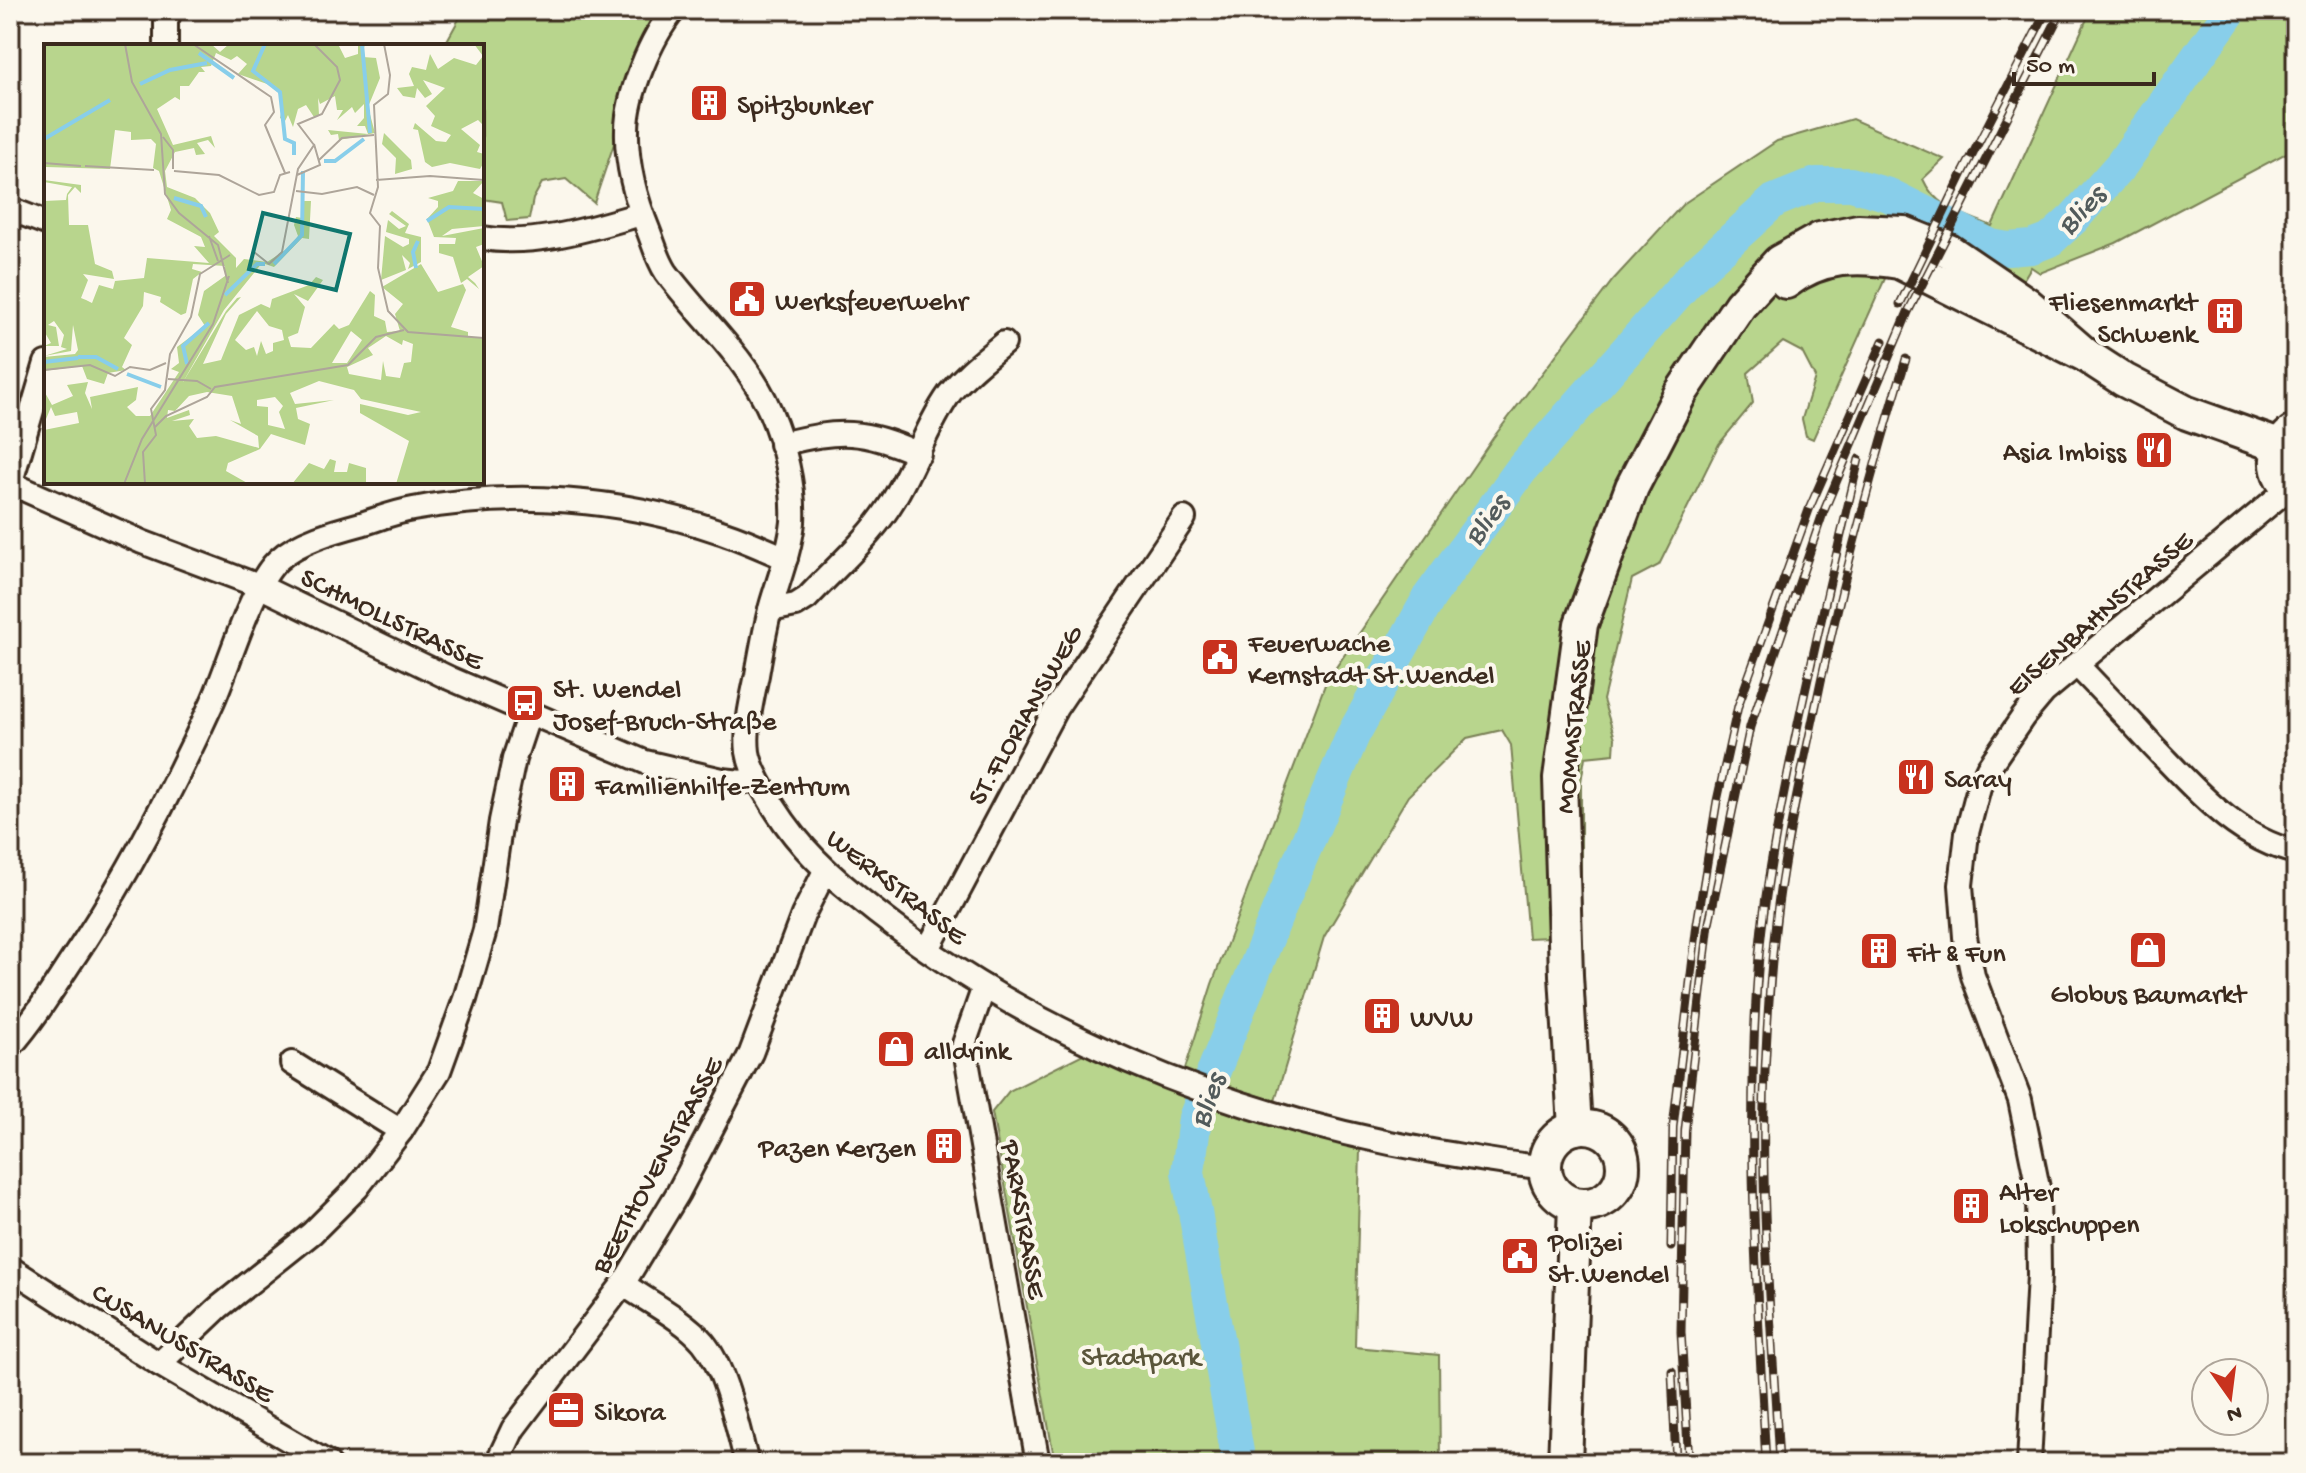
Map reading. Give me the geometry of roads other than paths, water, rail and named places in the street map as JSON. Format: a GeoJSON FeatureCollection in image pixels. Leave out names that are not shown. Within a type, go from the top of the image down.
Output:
{"type":"FeatureCollection","features":[{"type":"Feature","properties":{"kind":"main road","name":"MOMMSTRASSE"},"geometry":{"type":"LineString","coordinates":[[1575,1128],[1566,975],[1560,778],[1581,624],[1632,487],[1680,394],[1750,310],[1821,251],[1899,262],[2087,356],[2124,380],[2187,413],[2288,438]]}},
{"type":"Feature","properties":{"kind":"main road"},"geometry":{"type":"LineString","coordinates":[[2288,438],[2276,457],[2277,469],[2293,490]]}},
{"type":"Feature","properties":{"kind":"main road"},"geometry":{"type":"LineString","coordinates":[[1575,1128],[1598,1129],[1612,1138],[1620,1150],[1624,1167],[1621,1181],[1613,1193],[1597,1204],[1575,1205],[1554,1191],[1545,1167],[1551,1145],[1565,1132],[1575,1128]]}},
{"type":"Feature","properties":{"kind":"main road"},"geometry":{"type":"LineString","coordinates":[[1565,1463],[1575,1205]]}},
{"type":"Feature","properties":{"kind":"street"},"geometry":{"type":"LineString","coordinates":[[166,44],[166,21],[171,10]]}},
{"type":"Feature","properties":{"kind":"street","name":"WERKSTRASSE"},"geometry":{"type":"LineString","coordinates":[[674,10],[664,21],[640,70],[626,127],[631,177],[641,214],[662,266],[700,316],[738,358],[769,408],[781,444],[791,488],[793,521],[786,558],[770,610],[749,712],[748,754],[757,778],[781,821],[825,871],[878,914],[984,987],[1088,1042],[1184,1085],[1303,1122],[1380,1142],[1545,1167]]}},
{"type":"Feature","properties":{"kind":"street"},"geometry":{"type":"LineString","coordinates":[[10,209],[44,222]]}},
{"type":"Feature","properties":{"kind":"street"},"geometry":{"type":"LineString","coordinates":[[484,238],[494,240],[587,230],[641,214]]}},
{"type":"Feature","properties":{"kind":"street"},"geometry":{"type":"LineString","coordinates":[[770,610],[796,605],[864,540],[888,510],[950,394],[971,370],[1004,343]]}},
{"type":"Feature","properties":{"kind":"street"},"geometry":{"type":"LineString","coordinates":[[10,484],[44,370]]}},
{"type":"Feature","properties":{"kind":"street"},"geometry":{"type":"LineString","coordinates":[[781,444],[844,432],[894,443],[919,454]]}},
{"type":"Feature","properties":{"kind":"street","name":"SCHMOLLSTRASSE"},"geometry":{"type":"LineString","coordinates":[[10,484],[142,542],[259,586],[449,678],[645,762],[722,780],[742,782],[757,778]]}},
{"type":"Feature","properties":{"kind":"street","name":"EISENBAHNSTRASSE"},"geometry":{"type":"LineString","coordinates":[[2029,1463],[2039,1275],[2038,1188],[2020,1100],[1973,976],[1965,937],[1961,885],[1967,833],[1979,787],[1988,768],[2044,692],[2293,490]]}},
{"type":"Feature","properties":{"kind":"street"},"geometry":{"type":"LineString","coordinates":[[10,1047],[27,1027],[102,916],[167,801],[221,684],[259,586],[278,560],[307,543],[410,509],[466,501],[527,499],[594,503],[718,530],[786,558]]}},
{"type":"Feature","properties":{"kind":"street","name":"ST.FLORIANSWEG"},"geometry":{"type":"LineString","coordinates":[[928,949],[1056,708],[1184,518]]}},
{"type":"Feature","properties":{"kind":"street"},"geometry":{"type":"LineString","coordinates":[[2076,664],[2199,795],[2237,825],[2275,848],[2296,852]]}},
{"type":"Feature","properties":{"kind":"street"},"geometry":{"type":"LineString","coordinates":[[159,1364],[218,1308],[312,1233],[357,1188],[401,1131],[439,1071],[485,930],[501,821],[514,759],[529,714]]}},
{"type":"Feature","properties":{"kind":"street","name":"BEETHOVENSTRASSE"},"geometry":{"type":"LineString","coordinates":[[497,1463],[513,1429],[623,1284],[678,1193],[751,1053],[803,915],[825,871]]}},
{"type":"Feature","properties":{"kind":"street","name":"PARKSTRASSE"},"geometry":{"type":"LineString","coordinates":[[984,987],[964,1044],[1038,1463]]}},
{"type":"Feature","properties":{"kind":"street"},"geometry":{"type":"LineString","coordinates":[[292,1063],[401,1131]]}},
{"type":"Feature","properties":{"kind":"street","name":"CUSANUSSTRASSE"},"geometry":{"type":"LineString","coordinates":[[10,1268],[159,1364],[328,1463]]}},
{"type":"Feature","properties":{"kind":"street"},"geometry":{"type":"LineString","coordinates":[[623,1284],[689,1328],[707,1347],[723,1381],[747,1463]]}},
{"type":"Feature","properties":{"kind":"waterway","name":"Blies"},"geometry":{"type":"LineString","coordinates":[[1239,1463],[1188,1172],[1195,1118],[1353,735],[1430,596],[1521,470],[1696,272],[1774,201],[1816,184],[1851,184],[1889,195],[1991,246],[2008,249],[2032,247],[2050,240],[2121,165],[2231,10]]}},
{"type":"Feature","properties":{"kind":"railway"},"geometry":{"type":"LineString","coordinates":[[1900,304],[2047,10]]}},
{"type":"Feature","properties":{"kind":"railway"},"geometry":{"type":"LineString","coordinates":[[1689,1463],[1681,1332],[1685,1130],[1709,923],[1750,727],[1823,513],[1908,312],[2062,10]]}},
{"type":"Feature","properties":{"kind":"railway"},"geometry":{"type":"LineString","coordinates":[[1671,1247],[1673,1127],[1697,924],[1717,801],[1738,706],[1810,507],[1883,341]]}},
{"type":"Feature","properties":{"kind":"railway"},"geometry":{"type":"LineString","coordinates":[[1779,1463],[1764,1154],[1767,1029],[1777,916],[1791,823],[1830,640],[1871,479],[1906,359]]}},
{"type":"Feature","properties":{"kind":"railway"},"geometry":{"type":"LineString","coordinates":[[1766,1463],[1753,1146],[1759,956],[1770,869],[1786,782],[1859,459]]}},
{"type":"Feature","properties":{"kind":"railway"},"geometry":{"type":"LineString","coordinates":[[1672,1371],[1676,1463]]}},
{"type":"Feature","properties":{"kind":"place","name":"Spitzbunker"},"geometry":{"type":"Point","coordinates":[709,103]}},
{"type":"Feature","properties":{"kind":"place","name":"Werksfeuerwehr"},"geometry":{"type":"Point","coordinates":[747,299]}},
{"type":"Feature","properties":{"kind":"place","name":"Fliesenmarkt Schwenk"},"geometry":{"type":"Point","coordinates":[2225,316]}},
{"type":"Feature","properties":{"kind":"place","name":"Asia Imbiss"},"geometry":{"type":"Point","coordinates":[2154,450]}},
{"type":"Feature","properties":{"kind":"place","name":"Feuerwache Kernstadt St.Wendel"},"geometry":{"type":"Point","coordinates":[1220,657]}},
{"type":"Feature","properties":{"kind":"place","name":"St. Wendel Josef-Bruch-Straße"},"geometry":{"type":"Point","coordinates":[525,703]}},
{"type":"Feature","properties":{"kind":"place","name":"Saray"},"geometry":{"type":"Point","coordinates":[1916,777]}},
{"type":"Feature","properties":{"kind":"place","name":"Familienhilfe-Zentrum"},"geometry":{"type":"Point","coordinates":[567,784]}},
{"type":"Feature","properties":{"kind":"place","name":"Globus Baumarkt"},"geometry":{"type":"Point","coordinates":[2148,950]}},
{"type":"Feature","properties":{"kind":"place","name":"Fit & Fun"},"geometry":{"type":"Point","coordinates":[1879,951]}},
{"type":"Feature","properties":{"kind":"place","name":"WVW"},"geometry":{"type":"Point","coordinates":[1382,1016]}},
{"type":"Feature","properties":{"kind":"place","name":"alldrink"},"geometry":{"type":"Point","coordinates":[896,1049]}},
{"type":"Feature","properties":{"kind":"place","name":"Pazen Kerzen"},"geometry":{"type":"Point","coordinates":[944,1146]}},
{"type":"Feature","properties":{"kind":"place","name":"Alter Lokschuppen"},"geometry":{"type":"Point","coordinates":[1971,1206]}},
{"type":"Feature","properties":{"kind":"place","name":"Polizei St.Wendel"},"geometry":{"type":"Point","coordinates":[1520,1256]}},
{"type":"Feature","properties":{"kind":"place","name":"Sikora"},"geometry":{"type":"Point","coordinates":[566,1410]}},
{"type":"Feature","properties":{"kind":"park label","name":"Stadtpark"},"geometry":{"type":"Point","coordinates":[1141,1355]}}]}
